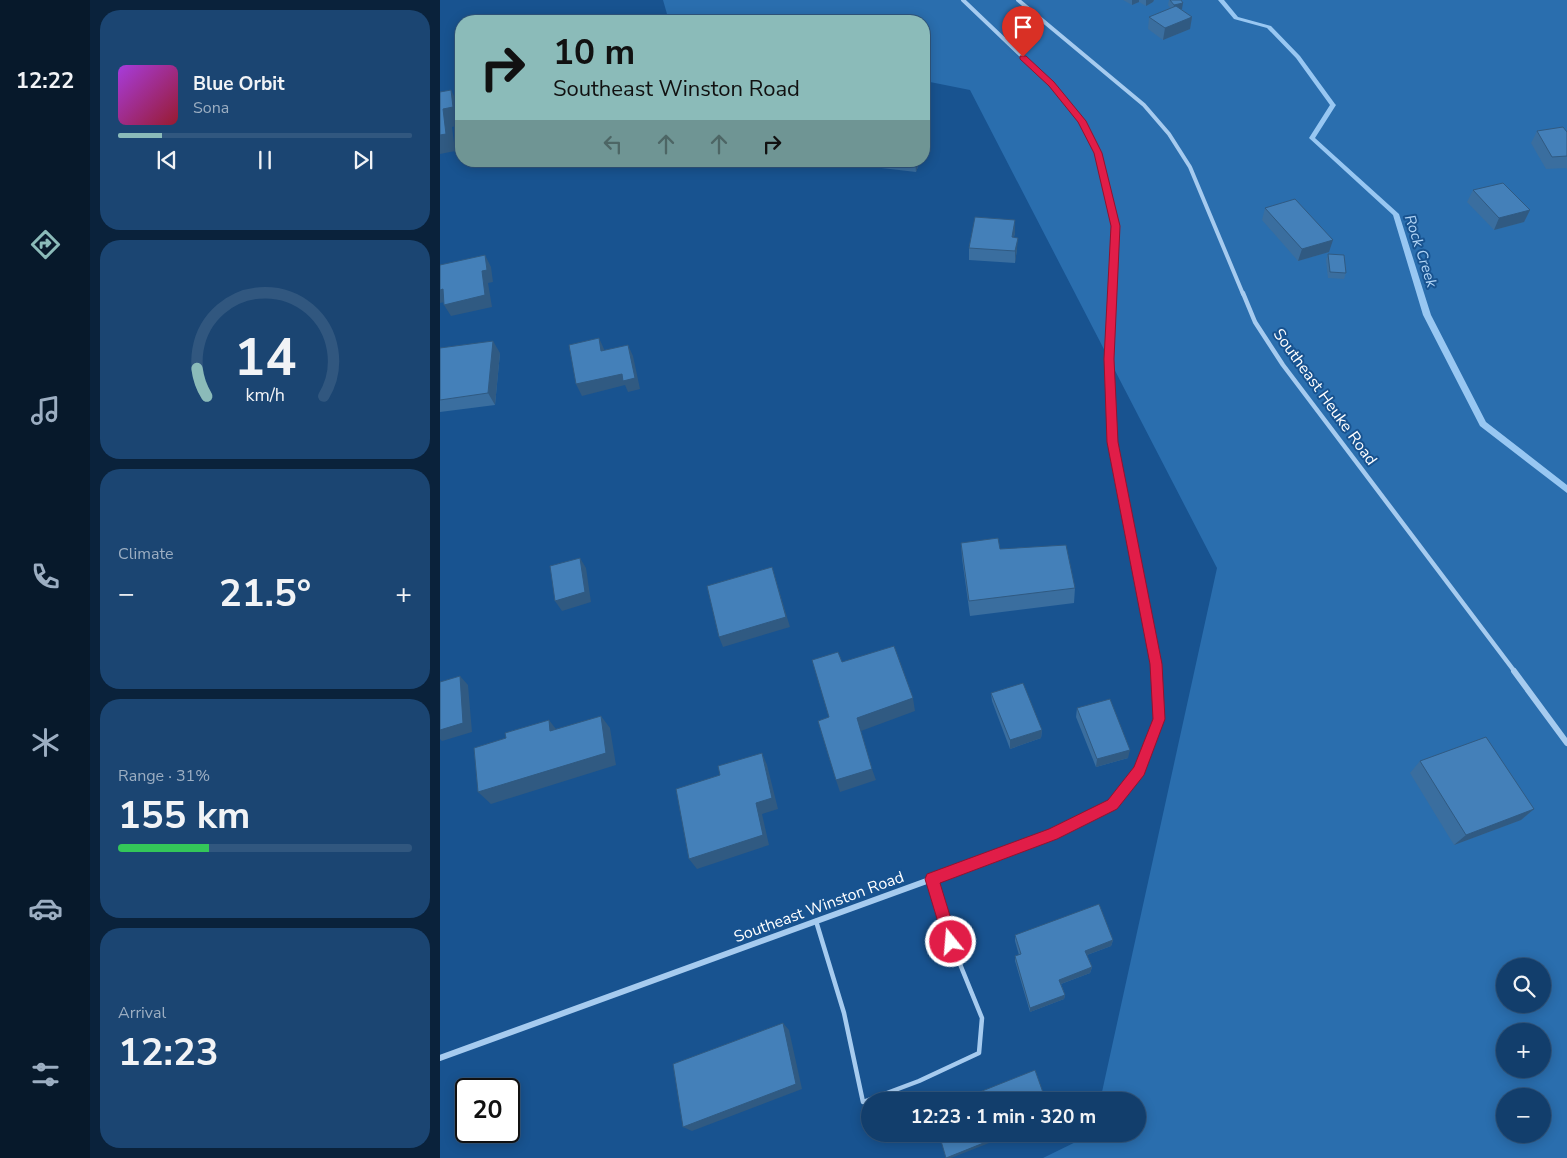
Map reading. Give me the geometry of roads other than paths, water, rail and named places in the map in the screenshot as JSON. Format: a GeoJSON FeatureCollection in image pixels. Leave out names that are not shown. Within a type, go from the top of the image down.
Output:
{"type":"FeatureCollection","features":[{"type":"Feature","properties":{"kind":"street","name":"Southeast Winston Road"},"geometry":{"type":"LineString","coordinates":[[440,1058],[1053,835],[1113,805],[1139,770],[1159,719],[1156,664],[1112,442],[1109,359],[1116,226],[1098,153],[1082,121],[1068,102],[963,0]]}},
{"type":"Feature","properties":{"kind":"street","name":"Southeast Heuke Road"},"geometry":{"type":"LineString","coordinates":[[1018,0],[1144,105],[1163,124],[1178,145],[1190,167],[1255,322],[1283,365],[1477,620],[1567,743]]}},
{"type":"Feature","properties":{"kind":"lane"},"geometry":{"type":"LineString","coordinates":[[816,922],[844,1013],[863,1102],[919,1081],[979,1053],[982,1018],[951,942],[932,879]]}},
{"type":"Feature","properties":{"kind":"waterway","name":"Rock Creek"},"geometry":{"type":"LineString","coordinates":[[1221,0],[1236,18],[1269,27],[1298,57],[1333,105],[1312,138],[1396,214],[1427,315],[1483,424],[1567,490]]}}]}
